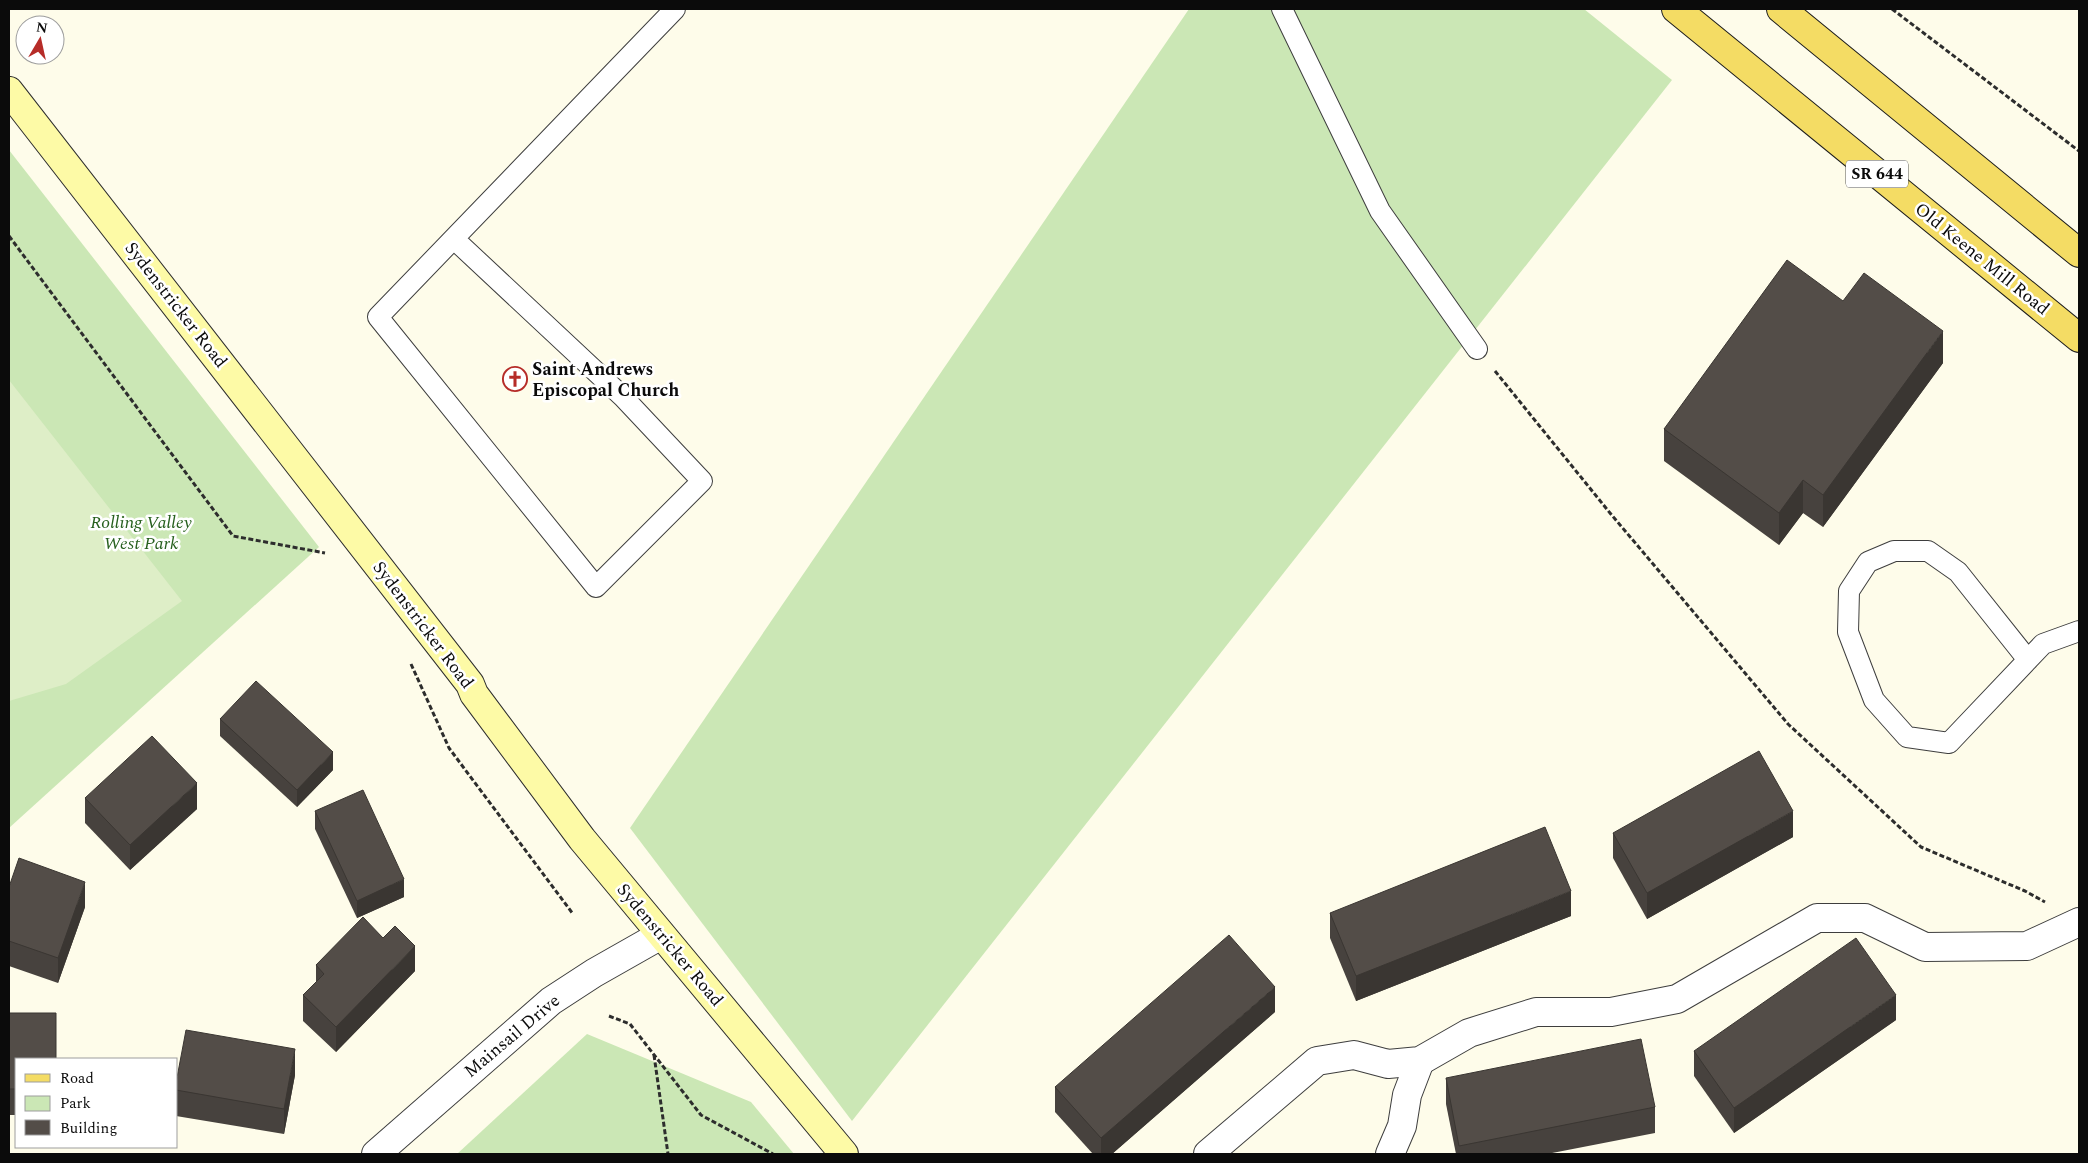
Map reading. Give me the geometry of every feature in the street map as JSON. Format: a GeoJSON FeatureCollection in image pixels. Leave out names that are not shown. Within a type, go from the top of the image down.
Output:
{"type":"FeatureCollection","features":[{"type":"Feature","properties":{"kind":"main road","name":"Old Keene Mill Road"},"geometry":{"type":"LineString","coordinates":[[1676,9],[2079,338]]}},
{"type":"Feature","properties":{"kind":"main road"},"geometry":{"type":"LineString","coordinates":[[1782,9],[2079,253]]}},
{"type":"Feature","properties":{"kind":"main road","name":"Sydenstricker Road"},"geometry":{"type":"LineString","coordinates":[[9,91],[464,676],[474,694],[582,840],[844,1154]]}},
{"type":"Feature","properties":{"kind":"street"},"geometry":{"type":"LineString","coordinates":[[1208,1154],[1317,1061],[1354,1055],[1388,1064],[1420,1061],[1469,1033],[1536,1012],[1611,1012],[1677,999],[1818,918],[1865,918],[1925,947],[2028,946],[2079,922]]}},
{"type":"Feature","properties":{"kind":"street","name":"Mainsail Drive"},"geometry":{"type":"LineString","coordinates":[[376,1154],[551,1001],[594,973],[661,935]]}},
{"type":"Feature","properties":{"kind":"street"},"geometry":{"type":"LineString","coordinates":[[1390,1154],[1402,1126],[1407,1095],[1420,1061]]}},
{"type":"Feature","properties":{"kind":"lane"},"geometry":{"type":"LineString","coordinates":[[454,238],[623,397],[702,481],[596,587],[378,317],[454,238],[675,9]]}},
{"type":"Feature","properties":{"kind":"lane"},"geometry":{"type":"LineString","coordinates":[[1282,9],[1380,211],[1477,349]]}},
{"type":"Feature","properties":{"kind":"lane"},"geometry":{"type":"LineString","coordinates":[[2028,660],[1958,572],[1928,551],[1894,551],[1868,562],[1849,591],[1848,632],[1874,700],[1907,737],[1949,743],[2028,660],[2043,644],[2079,631]]}},
{"type":"Feature","properties":{"kind":"path"},"geometry":{"type":"LineString","coordinates":[[1892,9],[2079,151]]}},
{"type":"Feature","properties":{"kind":"path"},"geometry":{"type":"LineString","coordinates":[[9,236],[233,536],[328,553]]}},
{"type":"Feature","properties":{"kind":"path"},"geometry":{"type":"LineString","coordinates":[[1477,349],[1610,513],[1788,724],[1921,847],[2025,891],[2048,904]]}},
{"type":"Feature","properties":{"kind":"path"},"geometry":{"type":"LineString","coordinates":[[410,660],[450,748],[573,914]]}},
{"type":"Feature","properties":{"kind":"path"},"geometry":{"type":"LineString","coordinates":[[610,1016],[630,1024],[701,1115],[773,1154]]}},
{"type":"Feature","properties":{"kind":"path"},"geometry":{"type":"LineString","coordinates":[[654,1055],[668,1154]]}},
{"type":"Feature","properties":{"kind":"green space"},"geometry":{"type":"Polygon","coordinates":[[[1189,9],[1584,9],[1672,80],[852,1121],[630,828],[1189,9]]]}},
{"type":"Feature","properties":{"kind":"green space","name":"Rolling Valley West Park"},"geometry":{"type":"Polygon","coordinates":[[[9,150],[319,547],[9,828],[9,150]]]}},
{"type":"Feature","properties":{"kind":"green space"},"geometry":{"type":"Polygon","coordinates":[[[9,380],[182,601],[66,684],[9,701],[9,380]]]}},
{"type":"Feature","properties":{"kind":"green space"},"geometry":{"type":"Polygon","coordinates":[[[587,1034],[751,1102],[794,1154],[457,1154],[587,1034]]]}},
{"type":"Feature","properties":{"kind":"building"},"geometry":{"type":"Polygon","coordinates":[[[1787,260],[1843,301],[1864,273],[1943,331],[1823,495],[1803,480],[1779,513],[1664,429],[1787,260]]]}},
{"type":"Feature","properties":{"kind":"building"},"geometry":{"type":"Polygon","coordinates":[[[256,681],[333,752],[297,790],[220,719],[256,681]]]}},
{"type":"Feature","properties":{"kind":"building"},"geometry":{"type":"Polygon","coordinates":[[[152,736],[197,783],[130,845],[85,798],[152,736]]]}},
{"type":"Feature","properties":{"kind":"building"},"geometry":{"type":"Polygon","coordinates":[[[1759,751],[1793,811],[1647,893],[1613,833],[1759,751]]]}},
{"type":"Feature","properties":{"kind":"building"},"geometry":{"type":"Polygon","coordinates":[[[363,790],[404,879],[357,901],[315,811],[363,790]]]}},
{"type":"Feature","properties":{"kind":"building"},"geometry":{"type":"Polygon","coordinates":[[[1545,827],[1571,891],[1356,976],[1330,913],[1545,827]]]}},
{"type":"Feature","properties":{"kind":"building"},"geometry":{"type":"Polygon","coordinates":[[[19,858],[85,882],[58,958],[9,941],[9,887],[19,858]]]}},
{"type":"Feature","properties":{"kind":"building"},"geometry":{"type":"Polygon","coordinates":[[[363,917],[383,938],[395,926],[415,946],[336,1027],[303,995],[324,974],[316,965],[363,917]]]}},
{"type":"Feature","properties":{"kind":"building"},"geometry":{"type":"Polygon","coordinates":[[[1229,935],[1275,987],[1101,1138],[1055,1087],[1229,935]]]}},
{"type":"Feature","properties":{"kind":"building"},"geometry":{"type":"Polygon","coordinates":[[[1856,938],[1896,995],[1734,1108],[1694,1051],[1856,938]]]}},
{"type":"Feature","properties":{"kind":"building"},"geometry":{"type":"Polygon","coordinates":[[[9,1013],[56,1013],[56,1058],[15,1058],[15,1089],[9,1089],[9,1013]]]}},
{"type":"Feature","properties":{"kind":"building"},"geometry":{"type":"Polygon","coordinates":[[[186,1030],[295,1049],[284,1109],[178,1090],[178,1072],[186,1030]]]}},
{"type":"Feature","properties":{"kind":"building"},"geometry":{"type":"Polygon","coordinates":[[[1641,1039],[1655,1107],[1459,1146],[1446,1078],[1641,1039]]]}},
{"type":"Feature","properties":{"kind":"place","name":"Saint Andrews Episcopal Church"},"geometry":{"type":"Point","coordinates":[515,379]}}]}
